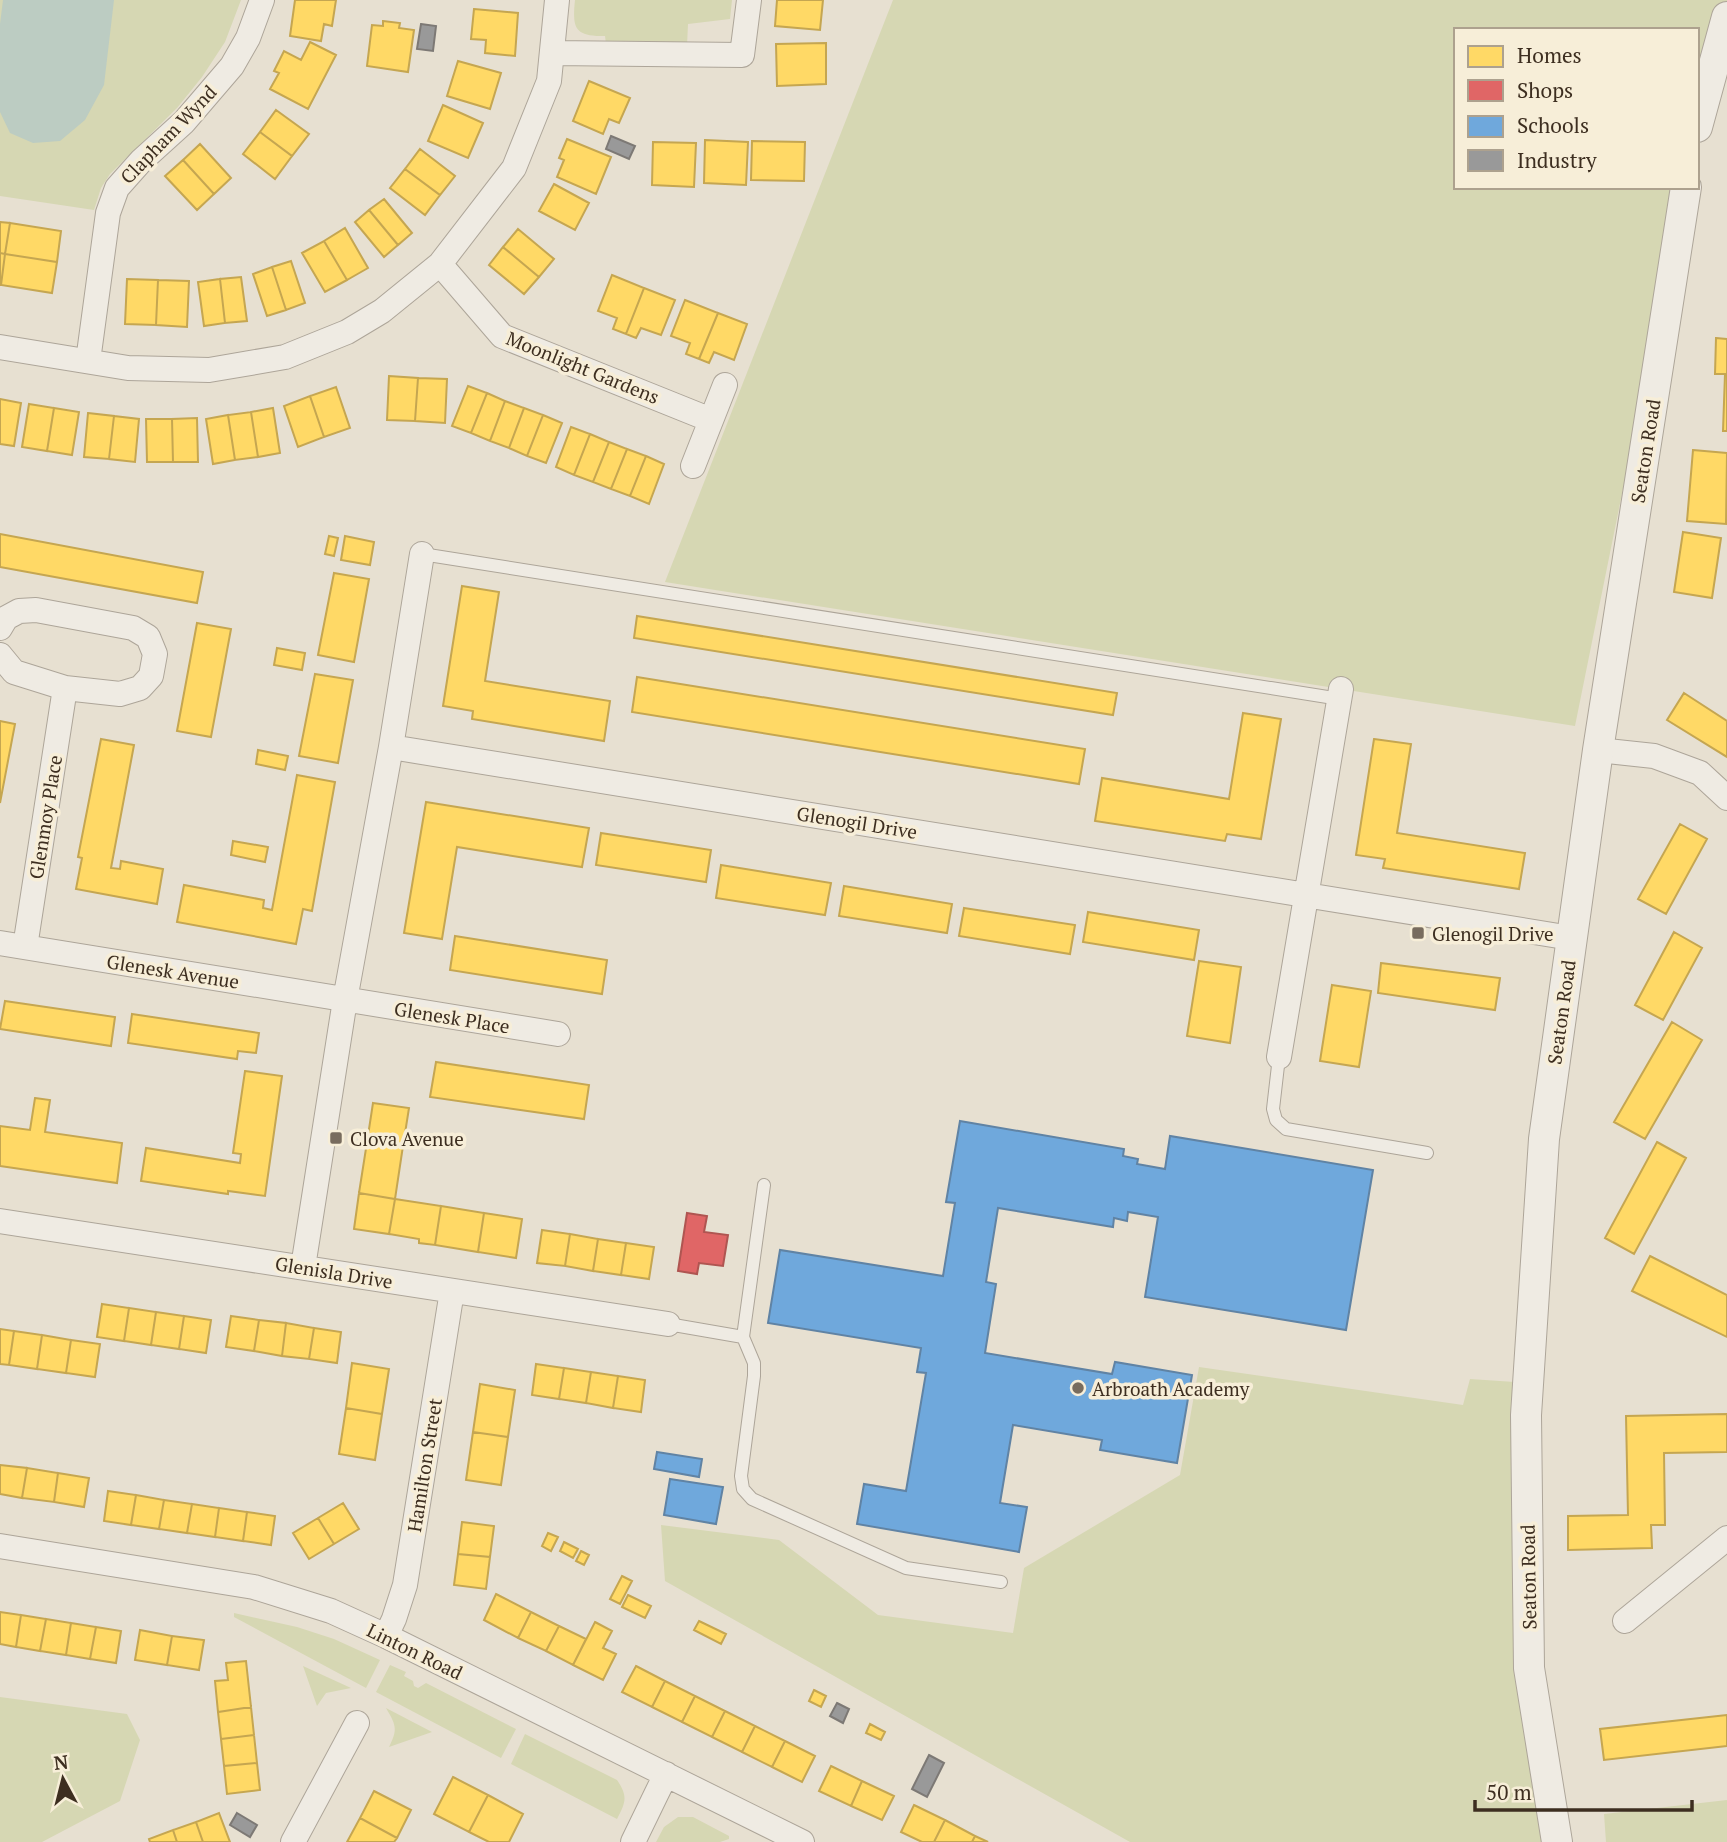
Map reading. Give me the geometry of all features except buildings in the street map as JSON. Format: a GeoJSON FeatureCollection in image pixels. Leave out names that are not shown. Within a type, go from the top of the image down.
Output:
{"type":"FeatureCollection","features":[{"type":"Feature","properties":{"kind":"street","name":"Clapham Wynd"},"geometry":{"type":"LineString","coordinates":[[88,361],[108,213],[117,188],[141,161],[184,122],[232,66],[248,38],[262,0]]}},
{"type":"Feature","properties":{"kind":"street"},"geometry":{"type":"LineString","coordinates":[[0,347],[128,368],[209,370],[285,357],[346,332],[382,311],[440,264],[514,168],[549,81],[557,0]]}},
{"type":"Feature","properties":{"kind":"street"},"geometry":{"type":"LineString","coordinates":[[552,54],[742,55],[749,0]]}},
{"type":"Feature","properties":{"kind":"street"},"geometry":{"type":"LineString","coordinates":[[1699,120],[1727,17]]}},
{"type":"Feature","properties":{"kind":"street","name":"Seaton Road"},"geometry":{"type":"LineString","coordinates":[[1557,1842],[1529,1668],[1526,1415],[1544,1139],[1598,750],[1686,189]]}},
{"type":"Feature","properties":{"kind":"street","name":"Moonlight Gardens"},"geometry":{"type":"LineString","coordinates":[[440,264],[502,336],[711,420]]}},
{"type":"Feature","properties":{"kind":"street"},"geometry":{"type":"LineString","coordinates":[[693,466],[725,385]]}},
{"type":"Feature","properties":{"kind":"street"},"geometry":{"type":"LineString","coordinates":[[303,1268],[345,1000],[391,747],[422,554]]}},
{"type":"Feature","properties":{"kind":"street"},"geometry":{"type":"LineString","coordinates":[[0,628],[6,618],[19,611],[36,610],[133,628],[148,637],[155,654],[150,676],[140,688],[120,694],[65,688],[14,672],[0,655]]}},
{"type":"Feature","properties":{"kind":"street","name":"Glenmoy Place"},"geometry":{"type":"LineString","coordinates":[[25,947],[65,688]]}},
{"type":"Feature","properties":{"kind":"street"},"geometry":{"type":"LineString","coordinates":[[1279,1057],[1341,694]]}},
{"type":"Feature","properties":{"kind":"street","name":"Glenogil Drive"},"geometry":{"type":"LineString","coordinates":[[391,747],[1571,938]]}},
{"type":"Feature","properties":{"kind":"street"},"geometry":{"type":"LineString","coordinates":[[1598,750],[1654,756],[1700,773],[1727,798]]}},
{"type":"Feature","properties":{"kind":"street","name":"Glenesk Avenue"},"geometry":{"type":"LineString","coordinates":[[0,943],[345,1000]]}},
{"type":"Feature","properties":{"kind":"street","name":"Glenesk Place"},"geometry":{"type":"LineString","coordinates":[[345,1000],[558,1034]]}},
{"type":"Feature","properties":{"kind":"street","name":"Glenisla Drive"},"geometry":{"type":"LineString","coordinates":[[0,1221],[668,1324]]}},
{"type":"Feature","properties":{"kind":"street","name":"Hamilton Street"},"geometry":{"type":"LineString","coordinates":[[386,1636],[405,1585],[452,1291]]}},
{"type":"Feature","properties":{"kind":"street"},"geometry":{"type":"LineString","coordinates":[[1625,1621],[1727,1538]]}},
{"type":"Feature","properties":{"kind":"street","name":"Linton Road"},"geometry":{"type":"LineString","coordinates":[[0,1546],[254,1587],[331,1611],[802,1842]]}},
{"type":"Feature","properties":{"kind":"street"},"geometry":{"type":"LineString","coordinates":[[293,1842],[356,1723]]}},
{"type":"Feature","properties":{"kind":"street"},"geometry":{"type":"LineString","coordinates":[[633,1842],[666,1774]]}},
{"type":"Feature","properties":{"kind":"lane"},"geometry":{"type":"LineString","coordinates":[[422,554],[1341,694]]}},
{"type":"Feature","properties":{"kind":"lane"},"geometry":{"type":"LineString","coordinates":[[1279,1057],[1273,1110],[1276,1120],[1286,1129],[1427,1153]]}},
{"type":"Feature","properties":{"kind":"lane"},"geometry":{"type":"LineString","coordinates":[[764,1185],[743,1337],[754,1363],[741,1476],[743,1489],[752,1499],[906,1568],[1001,1583]]}},
{"type":"Feature","properties":{"kind":"lane"},"geometry":{"type":"LineString","coordinates":[[668,1324],[743,1337]]}},
{"type":"Feature","properties":{"kind":"green space"},"geometry":{"type":"Polygon","coordinates":[[[0,0],[241,0],[225,42],[202,77],[177,108],[110,174],[101,188],[94,210],[0,196],[0,0]]]}},
{"type":"Feature","properties":{"kind":"green space"},"geometry":{"type":"Polygon","coordinates":[[[575,0],[732,0],[730,19],[688,24],[687,46],[606,44],[605,36],[587,34],[578,29],[574,18],[575,0]]]}},
{"type":"Feature","properties":{"kind":"green space"},"geometry":{"type":"Polygon","coordinates":[[[893,0],[1727,0],[1727,17],[1699,120],[1699,28],[1454,28],[1454,189],[1684,189],[1575,726],[665,582],[893,0]]]}},
{"type":"Feature","properties":{"kind":"green space"},"geometry":{"type":"Polygon","coordinates":[[[1199,1367],[1463,1405],[1470,1379],[1528,1383],[1529,1668],[1557,1842],[1130,1842],[665,1581],[661,1525],[779,1540],[878,1615],[1013,1633],[1024,1568],[1180,1475],[1199,1367]]]}},
{"type":"Feature","properties":{"kind":"green space"},"geometry":{"type":"Polygon","coordinates":[[[234,1613],[297,1627],[334,1639],[380,1660],[366,1688],[234,1617],[234,1613]]]}},
{"type":"Feature","properties":{"kind":"green space"},"geometry":{"type":"Polygon","coordinates":[[[390,1665],[406,1672],[404,1676],[413,1681],[414,1686],[418,1688],[426,1683],[516,1729],[501,1758],[376,1692],[390,1665]]]}},
{"type":"Feature","properties":{"kind":"green space"},"geometry":{"type":"Polygon","coordinates":[[[303,1666],[351,1688],[326,1693],[317,1706],[303,1666]]]}},
{"type":"Feature","properties":{"kind":"green space"},"geometry":{"type":"Polygon","coordinates":[[[0,1697],[127,1714],[140,1740],[120,1801],[42,1842],[0,1842],[0,1697]]]}},
{"type":"Feature","properties":{"kind":"green space"},"geometry":{"type":"Polygon","coordinates":[[[386,1708],[432,1732],[389,1747],[395,1727],[386,1708]]]}},
{"type":"Feature","properties":{"kind":"green space"},"geometry":{"type":"Polygon","coordinates":[[[525,1734],[617,1780],[623,1790],[624,1799],[617,1819],[511,1764],[525,1734]]]}},
{"type":"Feature","properties":{"kind":"green space"},"geometry":{"type":"Polygon","coordinates":[[[1727,1800],[1727,1842],[1606,1842],[1604,1814],[1727,1800]]]}},
{"type":"Feature","properties":{"kind":"green space"},"geometry":{"type":"Polygon","coordinates":[[[678,1817],[693,1817],[729,1836],[729,1839],[720,1842],[656,1842],[664,1827],[678,1817]]]}},
{"type":"Feature","properties":{"kind":"shaded area"},"geometry":{"type":"Polygon","coordinates":[[[3,0],[114,0],[104,85],[85,120],[60,141],[33,143],[10,133],[0,112],[0,24],[3,0]]]}},
{"type":"Feature","properties":{"kind":"place","name":"Glenogil Drive"},"geometry":{"type":"Point","coordinates":[1418,933]}},
{"type":"Feature","properties":{"kind":"place","name":"Clova Avenue"},"geometry":{"type":"Point","coordinates":[336,1138]}},
{"type":"Feature","properties":{"kind":"place","name":"Arbroath Academy"},"geometry":{"type":"Point","coordinates":[1078,1388]}}]}
